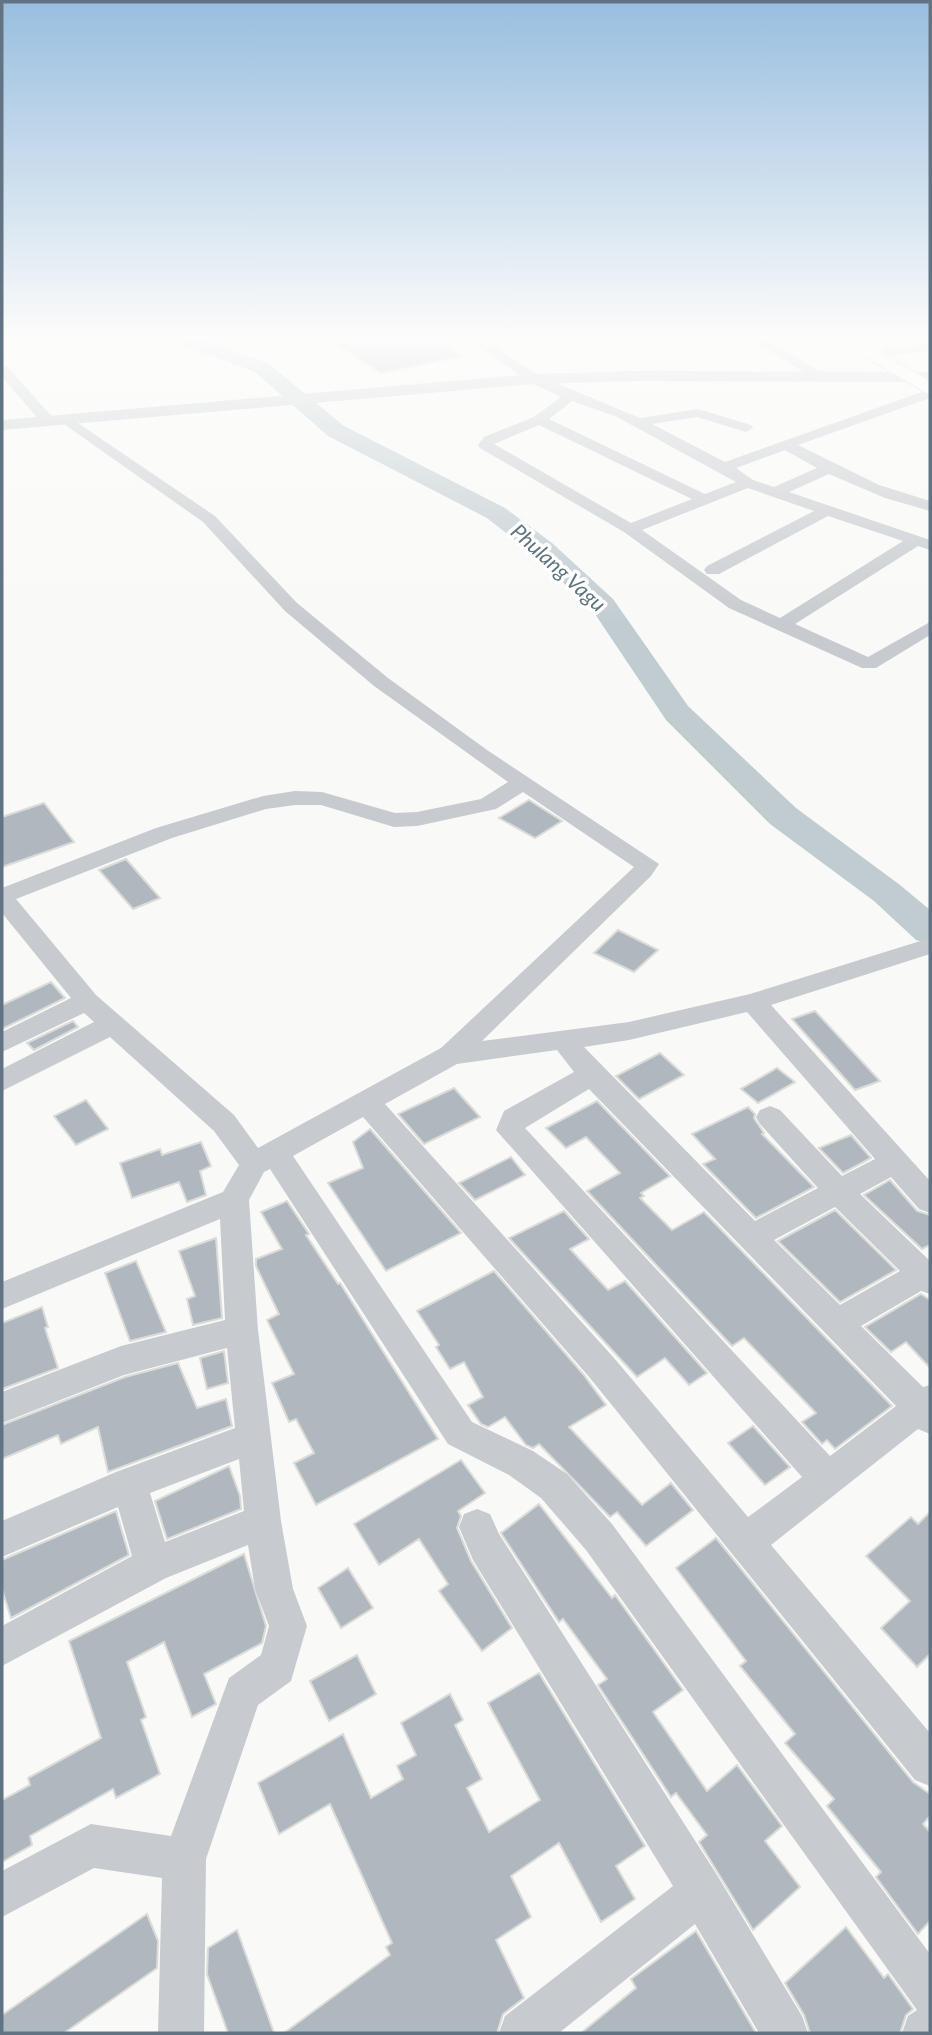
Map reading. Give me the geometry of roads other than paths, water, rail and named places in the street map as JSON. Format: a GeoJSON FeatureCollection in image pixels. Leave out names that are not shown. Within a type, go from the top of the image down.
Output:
{"type":"FeatureCollection","features":[{"type":"Feature","properties":{"kind":"street"},"geometry":{"type":"LineString","coordinates":[[2,1296],[234,1200],[264,1158],[451,1055],[648,864],[381,682],[291,607],[209,519],[80,435]]}},
{"type":"Feature","properties":{"kind":"street"},"geometry":{"type":"LineString","coordinates":[[502,435],[489,440],[485,445],[630,529],[735,604],[781,625],[869,664],[930,627]]}},
{"type":"Feature","properties":{"kind":"street"},"geometry":{"type":"LineString","coordinates":[[570,435],[703,499]]}},
{"type":"Feature","properties":{"kind":"street"},"geometry":{"type":"LineString","coordinates":[[607,453],[663,435],[724,467],[748,483],[924,543]]}},
{"type":"Feature","properties":{"kind":"street"},"geometry":{"type":"LineString","coordinates":[[724,467],[817,435]]}},
{"type":"Feature","properties":{"kind":"street"},"geometry":{"type":"LineString","coordinates":[[789,446],[866,488],[930,506]]}},
{"type":"Feature","properties":{"kind":"street"},"geometry":{"type":"LineString","coordinates":[[775,492],[829,468]]}},
{"type":"Feature","properties":{"kind":"street"},"geometry":{"type":"LineString","coordinates":[[630,529],[748,483]]}},
{"type":"Feature","properties":{"kind":"street"},"geometry":{"type":"LineString","coordinates":[[713,570],[827,510]]}},
{"type":"Feature","properties":{"kind":"street"},"geometry":{"type":"LineString","coordinates":[[781,625],[924,543]]}},
{"type":"Feature","properties":{"kind":"street"},"geometry":{"type":"LineString","coordinates":[[524,782],[488,804],[417,819],[394,820],[322,799],[295,798],[263,803],[164,833],[2,897],[87,1000],[264,1158],[460,1433],[521,1463],[554,1486],[599,1537],[930,1992]]}},
{"type":"Feature","properties":{"kind":"street"},"geometry":{"type":"LineString","coordinates":[[451,1055],[629,1031],[753,1002],[930,946]]}},
{"type":"Feature","properties":{"kind":"street"},"geometry":{"type":"LineString","coordinates":[[2,1043],[87,1000]]}},
{"type":"Feature","properties":{"kind":"street"},"geometry":{"type":"LineString","coordinates":[[753,1002],[930,1201]]}},
{"type":"Feature","properties":{"kind":"street"},"geometry":{"type":"LineString","coordinates":[[2,1081],[113,1024]]}},
{"type":"Feature","properties":{"kind":"street"},"geometry":{"type":"LineString","coordinates":[[564,1041],[592,1075],[837,1323],[927,1409],[826,1477],[747,1541]]}},
{"type":"Feature","properties":{"kind":"street"},"geometry":{"type":"LineString","coordinates":[[592,1075],[514,1118],[510,1130],[826,1477]]}},
{"type":"Feature","properties":{"kind":"street"},"geometry":{"type":"LineString","coordinates":[[367,1103],[593,1357],[930,1765]]}},
{"type":"Feature","properties":{"kind":"street"},"geometry":{"type":"LineString","coordinates":[[769,1117],[837,1190],[927,1278],[837,1323]]}},
{"type":"Feature","properties":{"kind":"street"},"geometry":{"type":"LineString","coordinates":[[752,1237],[894,1162]]}},
{"type":"Feature","properties":{"kind":"street"},"geometry":{"type":"LineString","coordinates":[[181,2033],[184,1859],[243,1692],[277,1667],[288,1626],[274,1589],[263,1521],[242,1330],[234,1200]]}},
{"type":"Feature","properties":{"kind":"street"},"geometry":{"type":"LineString","coordinates":[[2,1408],[121,1361],[242,1330]]}},
{"type":"Feature","properties":{"kind":"street"},"geometry":{"type":"LineString","coordinates":[[2,1539],[129,1484],[255,1437]]}},
{"type":"Feature","properties":{"kind":"street"},"geometry":{"type":"LineString","coordinates":[[129,1484],[153,1565]]}},
{"type":"Feature","properties":{"kind":"street"},"geometry":{"type":"LineString","coordinates":[[2,1647],[153,1565],[263,1521]]}},
{"type":"Feature","properties":{"kind":"street"},"geometry":{"type":"LineString","coordinates":[[477,1527],[486,1547],[701,1891],[785,2033]]}},
{"type":"Feature","properties":{"kind":"street"},"geometry":{"type":"LineString","coordinates":[[2,1895],[91,1846],[184,1859]]}},
{"type":"Feature","properties":{"kind":"street"},"geometry":{"type":"LineString","coordinates":[[522,2033],[701,1891]]}},
{"type":"Feature","properties":{"kind":"street"},"geometry":{"type":"LineString","coordinates":[[925,2033],[930,2028]]}},
{"type":"Feature","properties":{"kind":"waterway","name":"Phulang Vagu"},"geometry":{"type":"LineString","coordinates":[[344,435],[496,513],[543,549],[603,605],[677,713],[783,816],[887,893],[930,931]]}}]}
